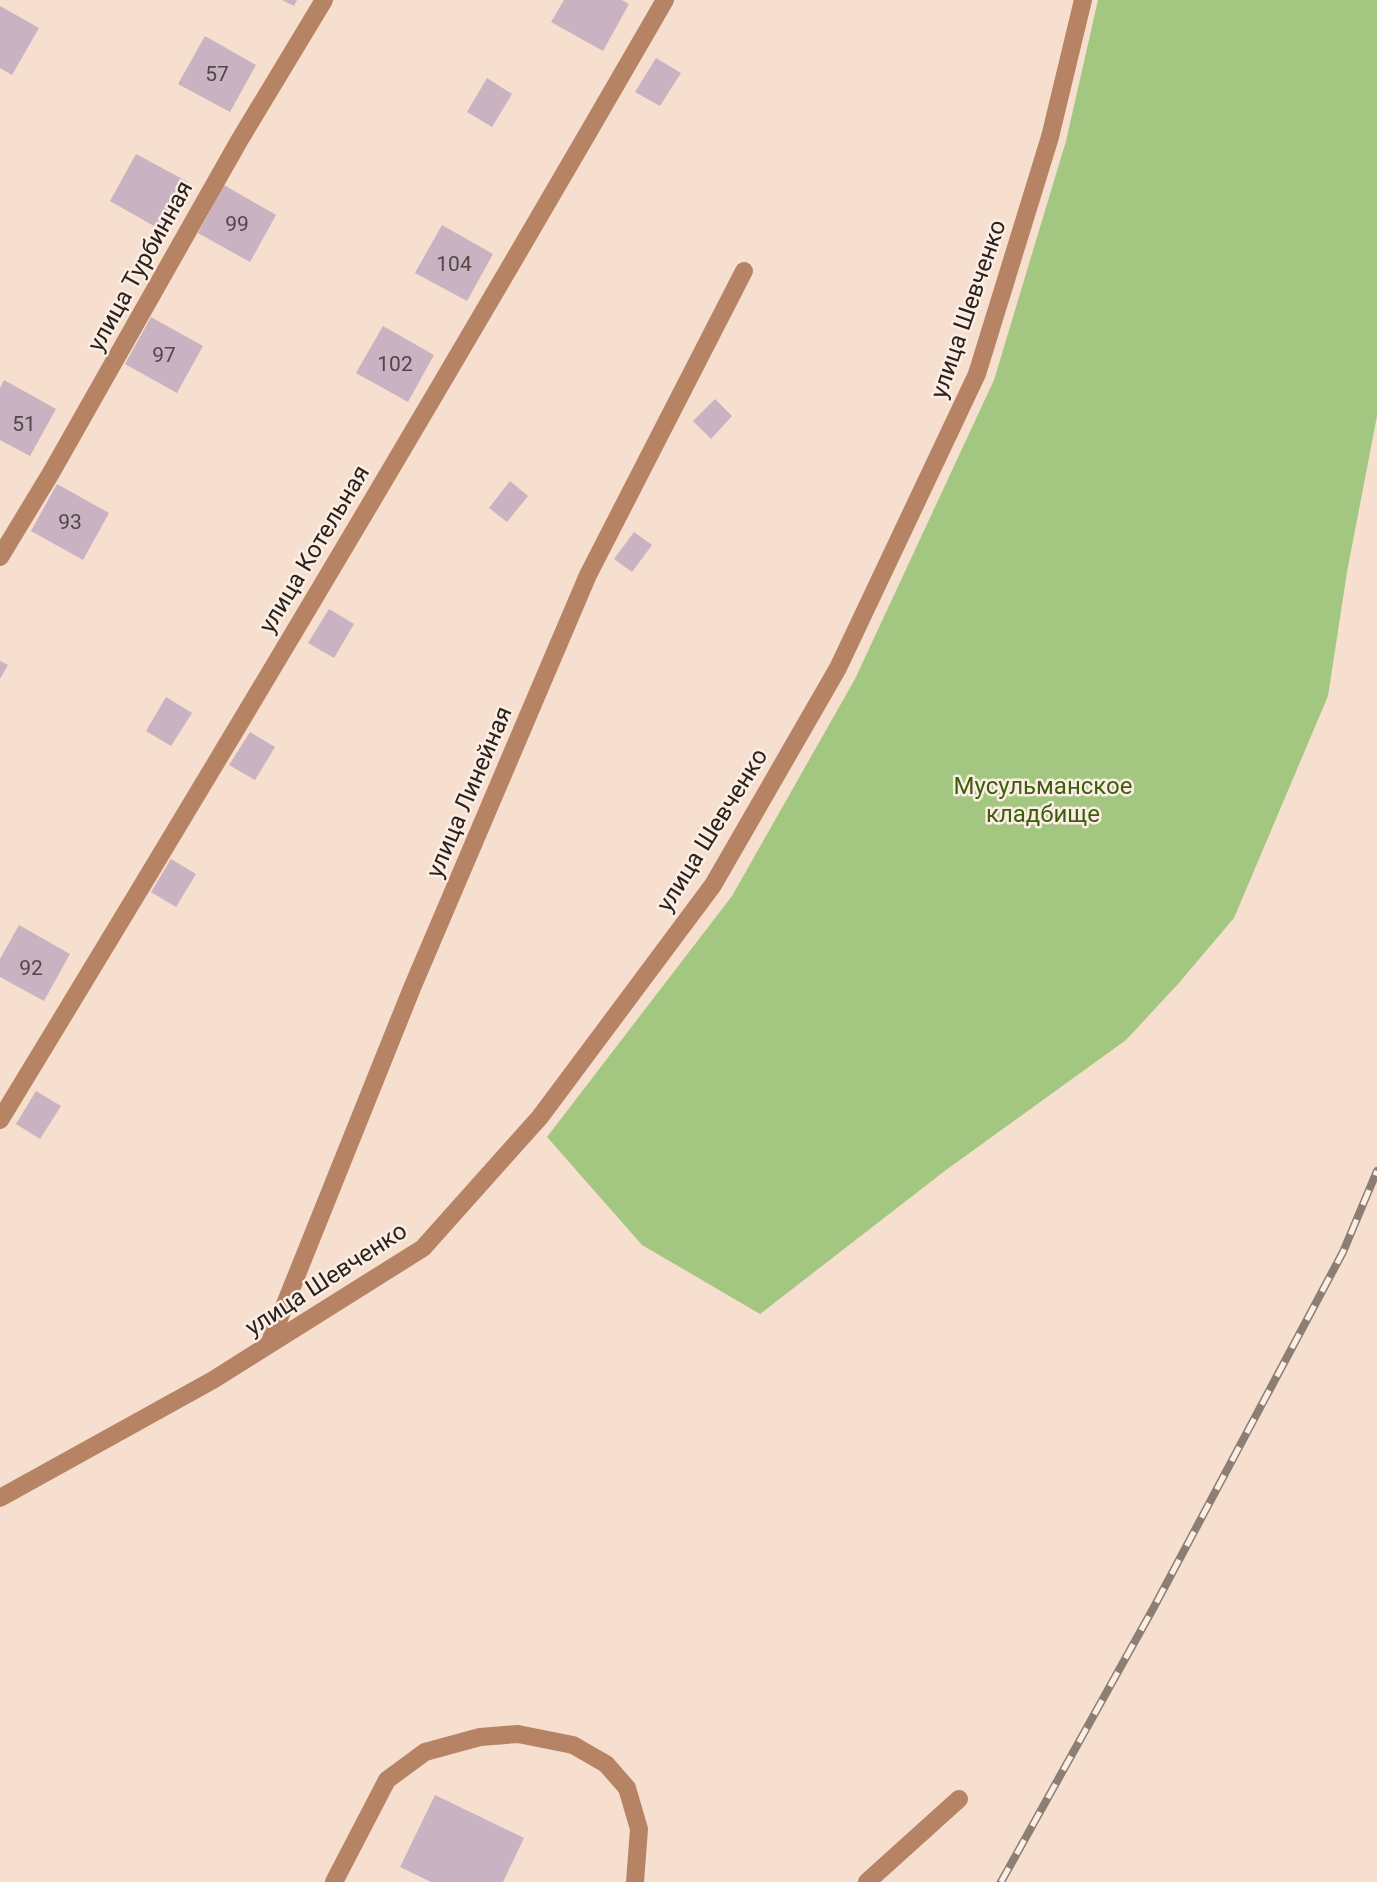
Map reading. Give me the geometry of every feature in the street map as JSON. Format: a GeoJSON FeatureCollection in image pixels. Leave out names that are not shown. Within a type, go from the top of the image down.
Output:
{"type":"FeatureCollection","features":[{"type":"Feature","properties":{"kind":"street","name":"улица Турбинная"},"geometry":{"type":"LineString","coordinates":[[0,557],[51,473],[239,141],[324,0]]}},
{"type":"Feature","properties":{"kind":"street","name":"улица Котельная"},"geometry":{"type":"LineString","coordinates":[[0,1119],[134,900],[400,453],[664,0]]}},
{"type":"Feature","properties":{"kind":"street","name":"улица Шевченко"},"geometry":{"type":"LineString","coordinates":[[0,1499],[214,1380],[423,1248],[540,1117],[713,885],[838,668],[977,374],[1050,137],[1083,0]]}},
{"type":"Feature","properties":{"kind":"street","name":"улица Линейная"},"geometry":{"type":"LineString","coordinates":[[270,1344],[412,988],[588,575],[744,271]]}},
{"type":"Feature","properties":{"kind":"street"},"geometry":{"type":"LineString","coordinates":[[334,1882],[387,1780],[425,1752],[480,1737],[518,1734],[573,1745],[606,1765],[627,1788],[639,1829],[635,1882]]}},
{"type":"Feature","properties":{"kind":"street"},"geometry":{"type":"LineString","coordinates":[[867,1882],[959,1799]]}},
{"type":"Feature","properties":{"kind":"green space","name":"Мусульманское кладбище"},"geometry":{"type":"Polygon","coordinates":[[[1098,0],[1377,0],[1377,416],[1347,572],[1328,696],[1234,918],[1178,984],[1126,1040],[946,1170],[760,1314],[642,1245],[547,1137],[732,896],[855,679],[994,380],[1066,141],[1098,0]]]}},
{"type":"Feature","properties":{"kind":"building"},"geometry":{"type":"Polygon","coordinates":[[[282,0],[297,0],[294,6],[282,0]]]}},
{"type":"Feature","properties":{"kind":"building"},"geometry":{"type":"Polygon","coordinates":[[[564,0],[622,0],[629,4],[603,51],[551,22],[564,0]]]}},
{"type":"Feature","properties":{"kind":"building"},"geometry":{"type":"Polygon","coordinates":[[[0,6],[39,28],[12,75],[0,68],[0,6]]]}},
{"type":"Feature","properties":{"kind":"building"},"geometry":{"type":"Polygon","coordinates":[[[205,36],[256,65],[230,112],[178,84],[205,36]]]}},
{"type":"Feature","properties":{"kind":"building"},"geometry":{"type":"Polygon","coordinates":[[[656,58],[681,73],[660,106],[635,92],[656,58]]]}},
{"type":"Feature","properties":{"kind":"building"},"geometry":{"type":"Polygon","coordinates":[[[487,78],[512,94],[492,127],[467,112],[487,78]]]}},
{"type":"Feature","properties":{"kind":"building"},"geometry":{"type":"Polygon","coordinates":[[[136,154],[188,182],[161,230],[110,201],[136,154]]]}},
{"type":"Feature","properties":{"kind":"building"},"geometry":{"type":"Polygon","coordinates":[[[224,185],[276,215],[250,262],[198,233],[224,185]]]}},
{"type":"Feature","properties":{"kind":"building"},"geometry":{"type":"Polygon","coordinates":[[[442,225],[493,254],[467,301],[415,273],[442,225]]]}},
{"type":"Feature","properties":{"kind":"building"},"geometry":{"type":"Polygon","coordinates":[[[151,317],[203,346],[177,393],[125,364],[151,317]]]}},
{"type":"Feature","properties":{"kind":"building"},"geometry":{"type":"Polygon","coordinates":[[[383,326],[434,355],[408,402],[356,373],[383,326]]]}},
{"type":"Feature","properties":{"kind":"building"},"geometry":{"type":"Polygon","coordinates":[[[4,380],[56,409],[30,456],[0,440],[0,388],[4,380]]]}},
{"type":"Feature","properties":{"kind":"building"},"geometry":{"type":"Polygon","coordinates":[[[715,399],[732,416],[711,439],[693,421],[715,399]]]}},
{"type":"Feature","properties":{"kind":"building"},"geometry":{"type":"Polygon","coordinates":[[[510,481],[528,496],[507,522],[489,508],[510,481]]]}},
{"type":"Feature","properties":{"kind":"building"},"geometry":{"type":"Polygon","coordinates":[[[57,484],[109,513],[83,560],[31,531],[57,484]]]}},
{"type":"Feature","properties":{"kind":"building"},"geometry":{"type":"Polygon","coordinates":[[[634,532],[652,545],[632,572],[614,559],[634,532]]]}},
{"type":"Feature","properties":{"kind":"building"},"geometry":{"type":"Polygon","coordinates":[[[329,609],[354,624],[334,658],[308,643],[329,609]]]}},
{"type":"Feature","properties":{"kind":"building"},"geometry":{"type":"Polygon","coordinates":[[[0,661],[8,665],[0,679],[0,661]]]}},
{"type":"Feature","properties":{"kind":"building"},"geometry":{"type":"Polygon","coordinates":[[[166,697],[192,713],[171,746],[146,731],[166,697]]]}},
{"type":"Feature","properties":{"kind":"building"},"geometry":{"type":"Polygon","coordinates":[[[250,732],[275,747],[255,780],[229,765],[250,732]]]}},
{"type":"Feature","properties":{"kind":"building"},"geometry":{"type":"Polygon","coordinates":[[[171,859],[196,874],[176,907],[151,892],[171,859]]]}},
{"type":"Feature","properties":{"kind":"building"},"geometry":{"type":"Polygon","coordinates":[[[19,925],[70,954],[44,1001],[0,977],[0,959],[19,925]]]}},
{"type":"Feature","properties":{"kind":"building"},"geometry":{"type":"Polygon","coordinates":[[[36,1091],[61,1106],[40,1139],[16,1124],[36,1091]]]}},
{"type":"Feature","properties":{"kind":"building"},"geometry":{"type":"Polygon","coordinates":[[[435,1795],[524,1838],[503,1882],[431,1882],[400,1867],[435,1795]]]}},
{"type":"Feature","properties":{"kind":"railway"},"geometry":{"type":"LineString","coordinates":[[1001,1882],[1154,1607],[1343,1252],[1377,1171]]}}]}
